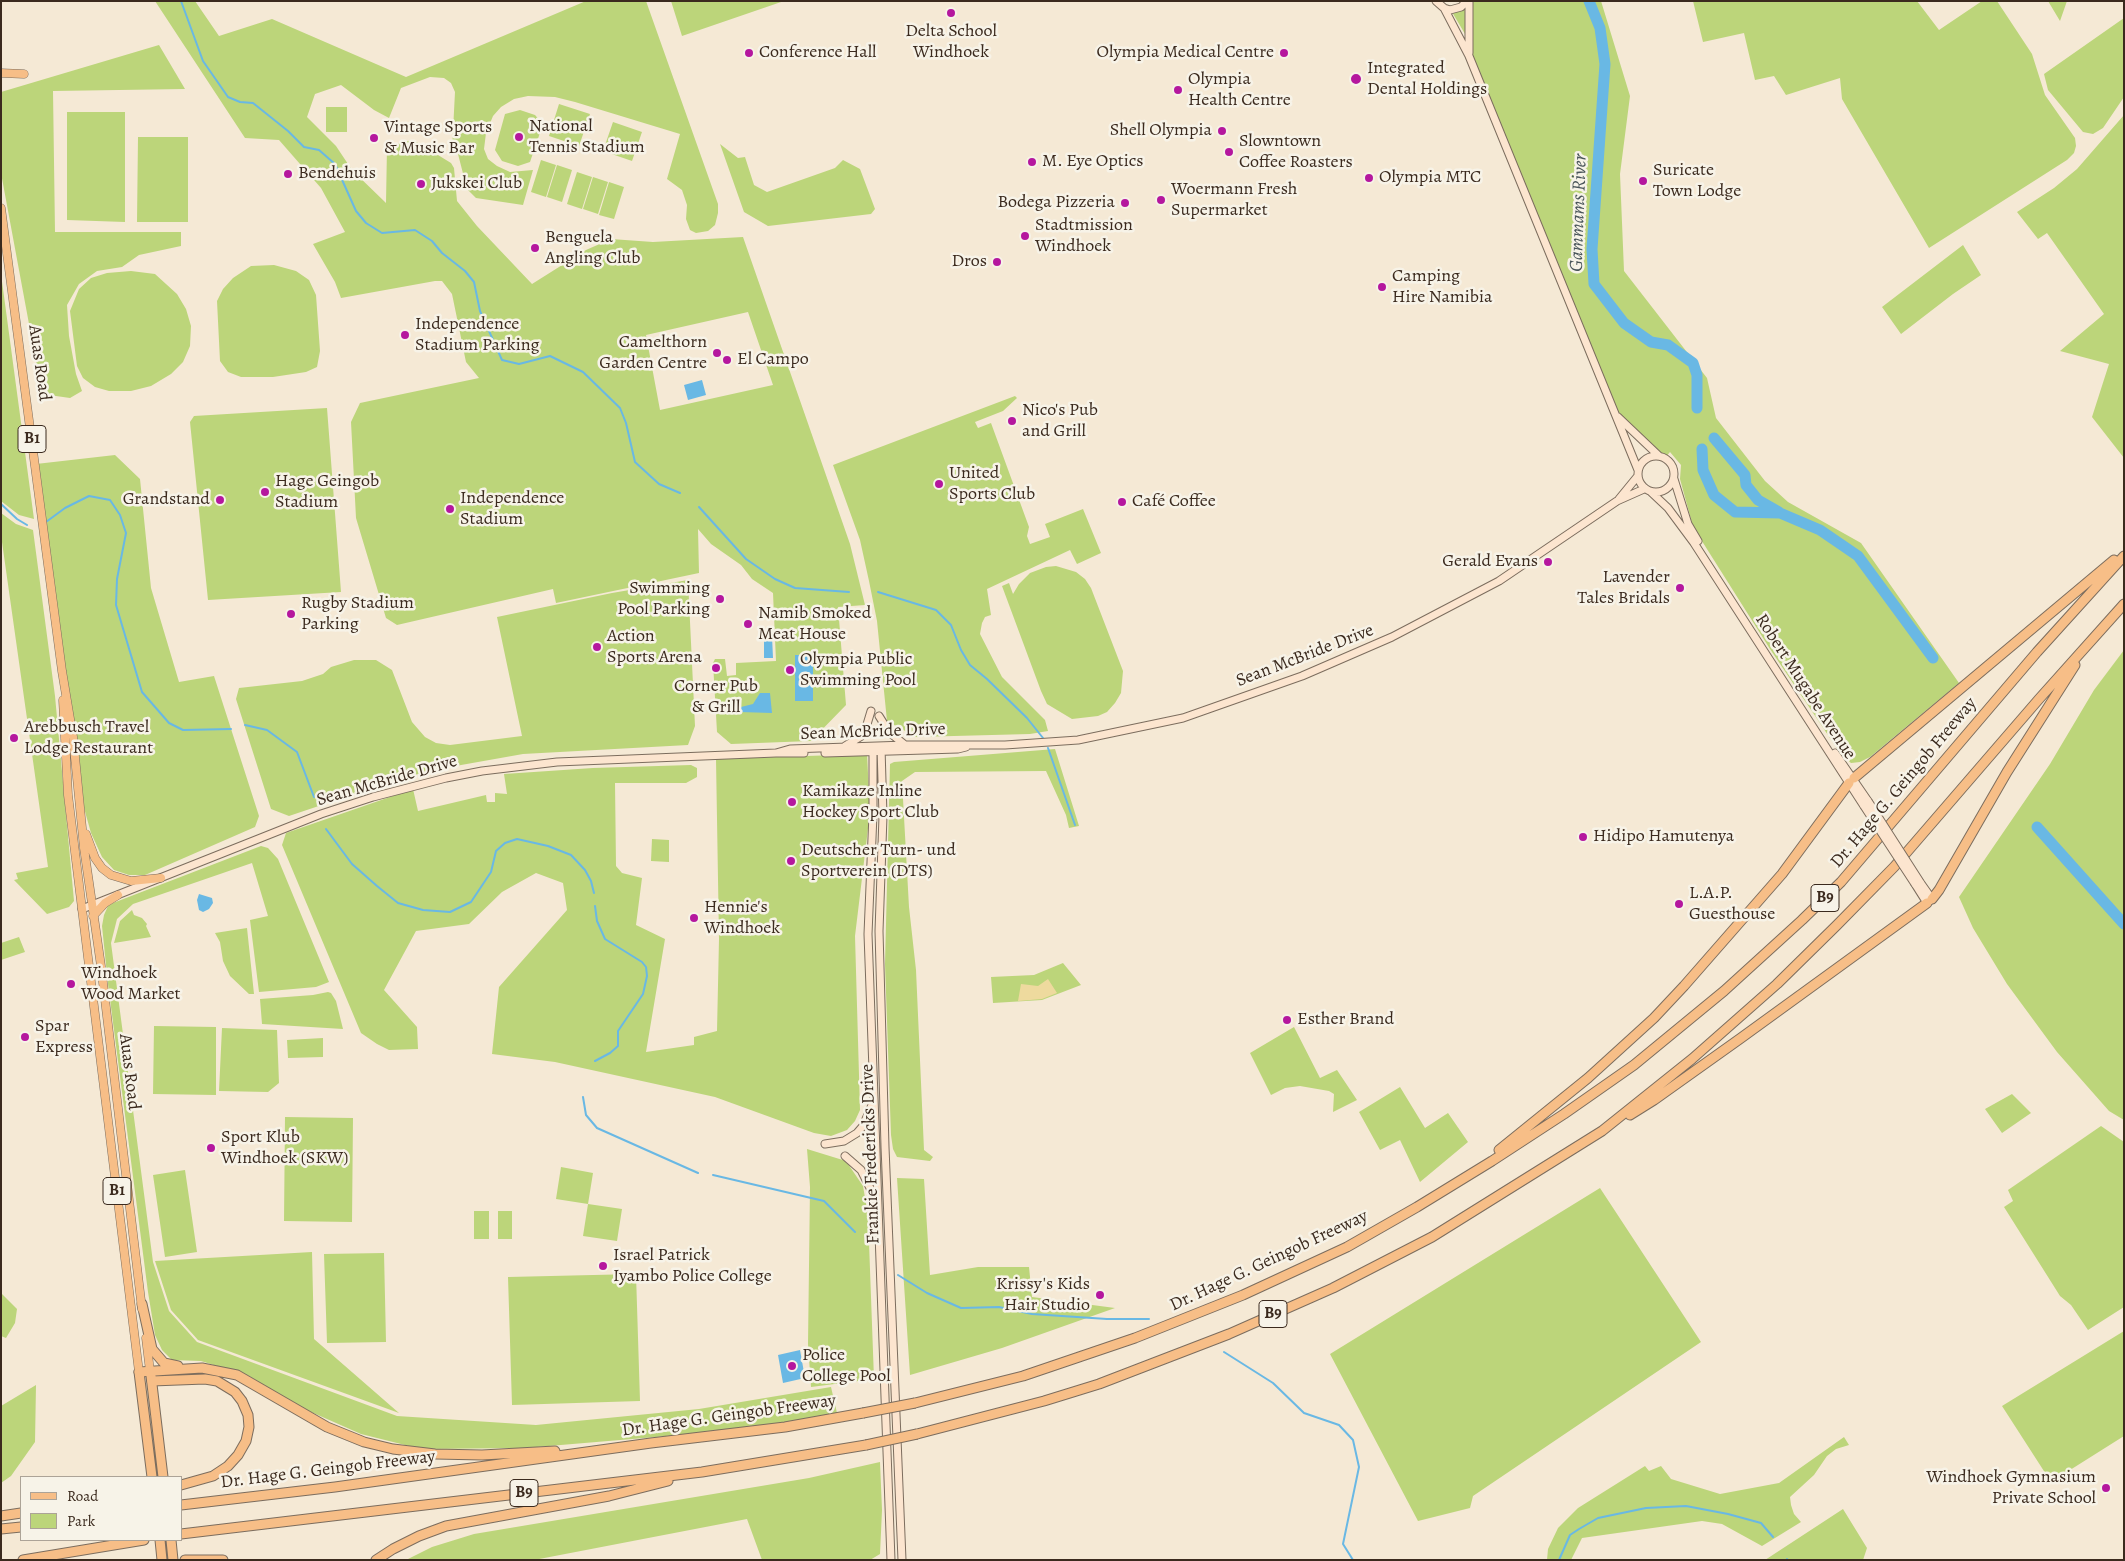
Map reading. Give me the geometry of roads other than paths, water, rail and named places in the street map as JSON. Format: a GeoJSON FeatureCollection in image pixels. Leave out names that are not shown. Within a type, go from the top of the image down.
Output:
{"type":"FeatureCollection","features":[{"type":"Feature","properties":{"kind":"highway"},"geometry":{"type":"LineString","coordinates":[[1468,1176],[1588,1078],[1654,1018],[1722,944],[1782,874],[1851,781],[2124,552]]}},
{"type":"Feature","properties":{"kind":"highway","name":"Dr. Hage G. Geingob Freeway"},"geometry":{"type":"LineString","coordinates":[[182,1506],[335,1488],[610,1448],[785,1427],[915,1403],[1042,1370],[1135,1338],[1243,1295],[1347,1247],[1468,1176],[1564,1114],[1634,1065],[1724,991],[1841,882],[2037,652],[2124,556]]}},
{"type":"Feature","properties":{"kind":"highway","name":"B9"},"geometry":{"type":"LineString","coordinates":[[182,1534],[702,1472],[866,1445],[1044,1401],[1099,1384],[1229,1334],[1333,1288],[1432,1237],[1602,1131],[1692,1059],[1777,984],[1894,867],[2124,604]]}},
{"type":"Feature","properties":{"kind":"highway"},"geometry":{"type":"LineString","coordinates":[[1602,1131],[1654,1100],[1929,901],[1939,890],[2007,772],[2088,644]]}},
{"type":"Feature","properties":{"kind":"highway"},"geometry":{"type":"LineString","coordinates":[[142,1304],[150,1344],[158,1358],[164,1363],[190,1368],[221,1370],[237,1375],[327,1427],[364,1442],[393,1449],[435,1454],[482,1455],[610,1448]]}},
{"type":"Feature","properties":{"kind":"highway"},"geometry":{"type":"LineString","coordinates":[[139,1372],[190,1368]]}},
{"type":"Feature","properties":{"kind":"highway","name":"Auas Road"},"geometry":{"type":"LineString","coordinates":[[150,1371],[163,1476]]}},
{"type":"Feature","properties":{"kind":"highway","name":"Auas Road"},"geometry":{"type":"LineString","coordinates":[[139,1372],[152,1476]]}},
{"type":"Feature","properties":{"kind":"highway"},"geometry":{"type":"LineString","coordinates":[[140,1382],[191,1379],[217,1381],[225,1384],[242,1400],[248,1415],[249,1427],[246,1441],[238,1455],[228,1466],[213,1476],[182,1485]]}},
{"type":"Feature","properties":{"kind":"highway"},"geometry":{"type":"LineString","coordinates":[[376,1560],[419,1536],[446,1526],[609,1496],[702,1472]]}},
{"type":"Feature","properties":{"kind":"highway"},"geometry":{"type":"LineString","coordinates":[[1,1516],[20,1513]]}},
{"type":"Feature","properties":{"kind":"highway"},"geometry":{"type":"LineString","coordinates":[[1,1529],[20,1527]]}},
{"type":"Feature","properties":{"kind":"highway"},"geometry":{"type":"LineString","coordinates":[[23,1560],[138,1541]]}},
{"type":"Feature","properties":{"kind":"highway"},"geometry":{"type":"LineString","coordinates":[[160,1541],[162,1560]]}},
{"type":"Feature","properties":{"kind":"highway"},"geometry":{"type":"LineString","coordinates":[[171,1541],[173,1560]]}},
{"type":"Feature","properties":{"kind":"highway"},"geometry":{"type":"LineString","coordinates":[[184,1560],[223,1560]]}},
{"type":"Feature","properties":{"kind":"main road"},"geometry":{"type":"LineString","coordinates":[[1436,1],[1444,8],[1469,56],[1543,234],[1638,473],[1648,490],[1662,491],[1667,488],[1674,478],[1671,465],[1665,458],[1659,456],[1615,413]]}},
{"type":"Feature","properties":{"kind":"main road"},"geometry":{"type":"LineString","coordinates":[[1444,8],[1456,9],[1468,1]]}},
{"type":"Feature","properties":{"kind":"main road"},"geometry":{"type":"LineString","coordinates":[[1468,1],[1469,56]]}},
{"type":"Feature","properties":{"kind":"main road"},"geometry":{"type":"LineString","coordinates":[[1,73],[24,74]]}},
{"type":"Feature","properties":{"kind":"main road","name":"Auas Road"},"geometry":{"type":"LineString","coordinates":[[1,208],[62,670],[73,737],[79,808],[101,966],[150,1371]]}},
{"type":"Feature","properties":{"kind":"main road"},"geometry":{"type":"LineString","coordinates":[[1638,473],[1646,459],[1659,456]]}},
{"type":"Feature","properties":{"kind":"main road","name":"Sean McBride Drive"},"geometry":{"type":"LineString","coordinates":[[1617,501],[1638,473]]}},
{"type":"Feature","properties":{"kind":"main road","name":"Robert Mugabe Avenue"},"geometry":{"type":"LineString","coordinates":[[1674,478],[1679,500],[1693,534],[1851,781]]}},
{"type":"Feature","properties":{"kind":"main road","name":"Sean McBride Drive"},"geometry":{"type":"LineString","coordinates":[[82,909],[321,814],[373,797],[482,770],[558,762],[787,754],[877,749],[906,745],[971,746],[1078,740],[1183,718],[1302,676],[1392,637],[1499,581],[1617,501],[1648,490]]}},
{"type":"Feature","properties":{"kind":"main road","name":"Robert Mugabe Avenue"},"geometry":{"type":"LineString","coordinates":[[1648,490],[1668,508],[1694,543],[1929,901]]}},
{"type":"Feature","properties":{"kind":"main road","name":"Auas Road"},"geometry":{"type":"LineString","coordinates":[[62,670],[68,795],[139,1372]]}},
{"type":"Feature","properties":{"kind":"main road"},"geometry":{"type":"LineString","coordinates":[[840,748],[860,737],[868,725],[871,710]]}},
{"type":"Feature","properties":{"kind":"main road"},"geometry":{"type":"LineString","coordinates":[[879,716],[889,732],[906,745]]}},
{"type":"Feature","properties":{"kind":"main road","name":"Sean McBride Drive"},"geometry":{"type":"LineString","coordinates":[[776,753],[790,749],[958,749],[971,746]]}},
{"type":"Feature","properties":{"kind":"main road","name":"Frankie Fredericks Drive"},"geometry":{"type":"LineString","coordinates":[[877,749],[868,934],[891,1560]]}},
{"type":"Feature","properties":{"kind":"main road","name":"Frankie Fredericks Drive"},"geometry":{"type":"LineString","coordinates":[[877,749],[883,816],[879,931],[886,1186],[902,1560]]}},
{"type":"Feature","properties":{"kind":"main road"},"geometry":{"type":"LineString","coordinates":[[79,808],[90,846],[99,863],[106,871],[121,879],[131,881],[161,878]]}},
{"type":"Feature","properties":{"kind":"main road"},"geometry":{"type":"LineString","coordinates":[[93,916],[105,903],[118,895]]}},
{"type":"Feature","properties":{"kind":"main road"},"geometry":{"type":"LineString","coordinates":[[825,1144],[844,1141],[858,1133],[873,1103]]}},
{"type":"Feature","properties":{"kind":"main road"},"geometry":{"type":"LineString","coordinates":[[845,1156],[861,1170],[877,1203]]}},
{"type":"Feature","properties":{"kind":"water"},"geometry":{"type":"Polygon","coordinates":[[[702,380],[706,395],[688,400],[684,385],[702,380]]]}},
{"type":"Feature","properties":{"kind":"water"},"geometry":{"type":"Polygon","coordinates":[[[764,636],[772,636],[773,658],[764,658],[764,636]]]}},
{"type":"Feature","properties":{"kind":"water"},"geometry":{"type":"Polygon","coordinates":[[[795,655],[813,655],[813,701],[795,701],[795,655]]]}},
{"type":"Feature","properties":{"kind":"water"},"geometry":{"type":"Polygon","coordinates":[[[760,693],[770,693],[772,713],[740,712],[741,707],[753,704],[760,693]]]}},
{"type":"Feature","properties":{"kind":"water"},"geometry":{"type":"Polygon","coordinates":[[[199,894],[212,898],[213,903],[209,909],[203,912],[199,910],[197,900],[199,894]]]}},
{"type":"Feature","properties":{"kind":"water","name":"Police College Pool"},"geometry":{"type":"Polygon","coordinates":[[[800,1350],[805,1378],[783,1383],[778,1355],[800,1350]]]}},
{"type":"Feature","properties":{"kind":"waterway"},"geometry":{"type":"LineString","coordinates":[[181,1],[203,61],[228,97],[240,102],[253,103],[288,131],[304,147],[319,150],[335,164],[356,211],[366,223],[382,233],[415,230],[432,241],[442,253],[465,271],[474,282],[480,311],[502,360],[519,364],[550,356],[583,372],[620,408],[626,423],[635,462],[659,484],[680,493]]}},
{"type":"Feature","properties":{"kind":"waterway","name":"Gammams River"},"geometry":{"type":"LineString","coordinates":[[1589,1],[1600,28],[1605,64],[1592,249],[1594,284],[1624,323],[1651,342],[1668,345],[1693,363],[1697,375],[1697,408]]}},
{"type":"Feature","properties":{"kind":"waterway","name":"Gammams River"},"geometry":{"type":"LineString","coordinates":[[1714,438],[1745,475],[1746,485],[1758,500],[1779,512]]}},
{"type":"Feature","properties":{"kind":"waterway","name":"Gammams River"},"geometry":{"type":"LineString","coordinates":[[1702,449],[1703,470],[1714,495],[1735,512],[1780,513],[1820,530],[1858,556],[1933,658]]}},
{"type":"Feature","properties":{"kind":"waterway"},"geometry":{"type":"LineString","coordinates":[[46,522],[65,508],[89,496],[110,500],[120,515],[126,533],[117,579],[116,605],[142,692],[169,723],[183,730],[231,729]]}},
{"type":"Feature","properties":{"kind":"waterway"},"geometry":{"type":"LineString","coordinates":[[1,504],[17,519],[27,525]]}},
{"type":"Feature","properties":{"kind":"waterway"},"geometry":{"type":"LineString","coordinates":[[699,507],[746,559],[775,579],[795,588],[849,592]]}},
{"type":"Feature","properties":{"kind":"waterway"},"geometry":{"type":"LineString","coordinates":[[878,592],[936,610],[951,625],[961,650],[970,665],[1027,718],[1043,738]]}},
{"type":"Feature","properties":{"kind":"waterway"},"geometry":{"type":"LineString","coordinates":[[245,725],[267,730],[297,752],[314,797]]}},
{"type":"Feature","properties":{"kind":"waterway"},"geometry":{"type":"LineString","coordinates":[[1048,748],[1075,825]]}},
{"type":"Feature","properties":{"kind":"waterway","name":"Gammams River"},"geometry":{"type":"LineString","coordinates":[[2037,827],[2124,924]]}},
{"type":"Feature","properties":{"kind":"waterway"},"geometry":{"type":"LineString","coordinates":[[326,829],[352,864],[377,886],[398,903],[423,910],[450,912],[471,902],[491,872],[496,851],[505,843],[517,839],[548,846],[571,855],[585,870],[591,881],[594,893]]}},
{"type":"Feature","properties":{"kind":"waterway"},"geometry":{"type":"LineString","coordinates":[[595,906],[597,921],[605,939],[642,962],[646,967],[647,976],[643,994],[618,1031],[618,1046],[595,1061]]}},
{"type":"Feature","properties":{"kind":"waterway"},"geometry":{"type":"LineString","coordinates":[[583,1097],[586,1115],[597,1128],[698,1173]]}},
{"type":"Feature","properties":{"kind":"waterway"},"geometry":{"type":"LineString","coordinates":[[713,1175],[824,1201],[855,1232]]}},
{"type":"Feature","properties":{"kind":"waterway"},"geometry":{"type":"LineString","coordinates":[[898,1275],[927,1293],[961,1308],[999,1307],[1032,1314],[1107,1319],[1149,1319]]}},
{"type":"Feature","properties":{"kind":"waterway"},"geometry":{"type":"LineString","coordinates":[[1224,1352],[1273,1383],[1304,1413],[1339,1425],[1353,1440],[1359,1467],[1343,1544],[1353,1560]]}},
{"type":"Feature","properties":{"kind":"waterway"},"geometry":{"type":"LineString","coordinates":[[1559,1560],[1570,1535],[1579,1529],[1598,1518],[1646,1508],[1686,1506],[1728,1514],[1761,1523],[1773,1537]]}},
{"type":"Feature","properties":{"kind":"place","name":"Delta School Windhoek"},"geometry":{"type":"Point","coordinates":[951,13]}},
{"type":"Feature","properties":{"kind":"place","name":"Conference Hall"},"geometry":{"type":"Point","coordinates":[749,53]}},
{"type":"Feature","properties":{"kind":"place","name":"Olympia Medical Centre"},"geometry":{"type":"Point","coordinates":[1284,53]}},
{"type":"Feature","properties":{"kind":"place","name":"Integrated Dental Holdings"},"geometry":{"type":"Point","coordinates":[1356,79]}},
{"type":"Feature","properties":{"kind":"place","name":"Olympia Health Centre"},"geometry":{"type":"Point","coordinates":[1178,90]}},
{"type":"Feature","properties":{"kind":"place","name":"Shell Olympia"},"geometry":{"type":"Point","coordinates":[1222,131]}},
{"type":"Feature","properties":{"kind":"place","name":"National Tennis Stadium"},"geometry":{"type":"Point","coordinates":[519,137]}},
{"type":"Feature","properties":{"kind":"place","name":"Vintage Sports & Music Bar"},"geometry":{"type":"Point","coordinates":[374,138]}},
{"type":"Feature","properties":{"kind":"place","name":"Slowntown Coffee Roasters"},"geometry":{"type":"Point","coordinates":[1229,152]}},
{"type":"Feature","properties":{"kind":"place","name":"M. Eye Optics"},"geometry":{"type":"Point","coordinates":[1032,162]}},
{"type":"Feature","properties":{"kind":"place","name":"Bendehuis"},"geometry":{"type":"Point","coordinates":[288,174]}},
{"type":"Feature","properties":{"kind":"place","name":"Olympia MTC"},"geometry":{"type":"Point","coordinates":[1369,178]}},
{"type":"Feature","properties":{"kind":"place","name":"Suricate Town Lodge"},"geometry":{"type":"Point","coordinates":[1643,181]}},
{"type":"Feature","properties":{"kind":"place","name":"Jukskei Club"},"geometry":{"type":"Point","coordinates":[421,184]}},
{"type":"Feature","properties":{"kind":"place","name":"Woermann Fresh Supermarket"},"geometry":{"type":"Point","coordinates":[1161,200]}},
{"type":"Feature","properties":{"kind":"place","name":"Bodega Pizzeria"},"geometry":{"type":"Point","coordinates":[1125,203]}},
{"type":"Feature","properties":{"kind":"place","name":"Stadtmission Windhoek"},"geometry":{"type":"Point","coordinates":[1025,236]}},
{"type":"Feature","properties":{"kind":"place","name":"Benguela Angling Club"},"geometry":{"type":"Point","coordinates":[535,248]}},
{"type":"Feature","properties":{"kind":"place","name":"Dros"},"geometry":{"type":"Point","coordinates":[997,262]}},
{"type":"Feature","properties":{"kind":"place","name":"Camping Hire Namibia"},"geometry":{"type":"Point","coordinates":[1382,287]}},
{"type":"Feature","properties":{"kind":"place","name":"Independence Stadium Parking"},"geometry":{"type":"Point","coordinates":[405,335]}},
{"type":"Feature","properties":{"kind":"place","name":"Camelthorn Garden Centre"},"geometry":{"type":"Point","coordinates":[717,353]}},
{"type":"Feature","properties":{"kind":"place","name":"El Campo"},"geometry":{"type":"Point","coordinates":[727,360]}},
{"type":"Feature","properties":{"kind":"place","name":"Nico's Pub and Grill"},"geometry":{"type":"Point","coordinates":[1012,421]}},
{"type":"Feature","properties":{"kind":"place","name":"United Sports Club"},"geometry":{"type":"Point","coordinates":[939,484]}},
{"type":"Feature","properties":{"kind":"place","name":"Hage Geingob Stadium"},"geometry":{"type":"Point","coordinates":[265,492]}},
{"type":"Feature","properties":{"kind":"place","name":"Grandstand"},"geometry":{"type":"Point","coordinates":[220,500]}},
{"type":"Feature","properties":{"kind":"place","name":"Café Coffee"},"geometry":{"type":"Point","coordinates":[1122,502]}},
{"type":"Feature","properties":{"kind":"place","name":"Independence Stadium"},"geometry":{"type":"Point","coordinates":[450,509]}},
{"type":"Feature","properties":{"kind":"place","name":"Gerald Evans"},"geometry":{"type":"Point","coordinates":[1548,562]}},
{"type":"Feature","properties":{"kind":"place","name":"Lavender Tales Bridals"},"geometry":{"type":"Point","coordinates":[1680,588]}},
{"type":"Feature","properties":{"kind":"place","name":"Swimming Pool Parking"},"geometry":{"type":"Point","coordinates":[720,599]}},
{"type":"Feature","properties":{"kind":"place","name":"Rugby Stadium Parking"},"geometry":{"type":"Point","coordinates":[291,614]}},
{"type":"Feature","properties":{"kind":"place","name":"Namib Smoked Meat House"},"geometry":{"type":"Point","coordinates":[748,624]}},
{"type":"Feature","properties":{"kind":"place","name":"Action Sports Arena"},"geometry":{"type":"Point","coordinates":[597,647]}},
{"type":"Feature","properties":{"kind":"place","name":"Corner Pub & Grill"},"geometry":{"type":"Point","coordinates":[716,668]}},
{"type":"Feature","properties":{"kind":"place","name":"Olympia Public Swimming Pool"},"geometry":{"type":"Point","coordinates":[790,670]}},
{"type":"Feature","properties":{"kind":"place","name":"Arebbusch Travel Lodge Restaurant"},"geometry":{"type":"Point","coordinates":[14,738]}},
{"type":"Feature","properties":{"kind":"place","name":"Kamikaze Inline Hockey Sport Club"},"geometry":{"type":"Point","coordinates":[792,802]}},
{"type":"Feature","properties":{"kind":"place","name":"Hidipo Hamutenya"},"geometry":{"type":"Point","coordinates":[1583,837]}},
{"type":"Feature","properties":{"kind":"place","name":"Deutscher Turn- und Sportverein (DTS)"},"geometry":{"type":"Point","coordinates":[791,861]}},
{"type":"Feature","properties":{"kind":"place","name":"L.A.P. Guesthouse"},"geometry":{"type":"Point","coordinates":[1679,904]}},
{"type":"Feature","properties":{"kind":"place","name":"Hennie's Windhoek"},"geometry":{"type":"Point","coordinates":[694,918]}},
{"type":"Feature","properties":{"kind":"place","name":"Windhoek Wood Market"},"geometry":{"type":"Point","coordinates":[71,984]}},
{"type":"Feature","properties":{"kind":"place","name":"Esther Brand"},"geometry":{"type":"Point","coordinates":[1287,1020]}},
{"type":"Feature","properties":{"kind":"place","name":"Spar Express"},"geometry":{"type":"Point","coordinates":[25,1037]}},
{"type":"Feature","properties":{"kind":"place","name":"Sport Klub Windhoek (SKW)"},"geometry":{"type":"Point","coordinates":[211,1148]}},
{"type":"Feature","properties":{"kind":"place","name":"Israel Patrick Iyambo Police College"},"geometry":{"type":"Point","coordinates":[603,1266]}},
{"type":"Feature","properties":{"kind":"place","name":"Krissy's Kids Hair Studio"},"geometry":{"type":"Point","coordinates":[1100,1295]}},
{"type":"Feature","properties":{"kind":"place","name":"Police College Pool"},"geometry":{"type":"Point","coordinates":[792,1366]}},
{"type":"Feature","properties":{"kind":"place","name":"Windhoek Gymnasium Private School"},"geometry":{"type":"Point","coordinates":[2106,1488]}}]}
